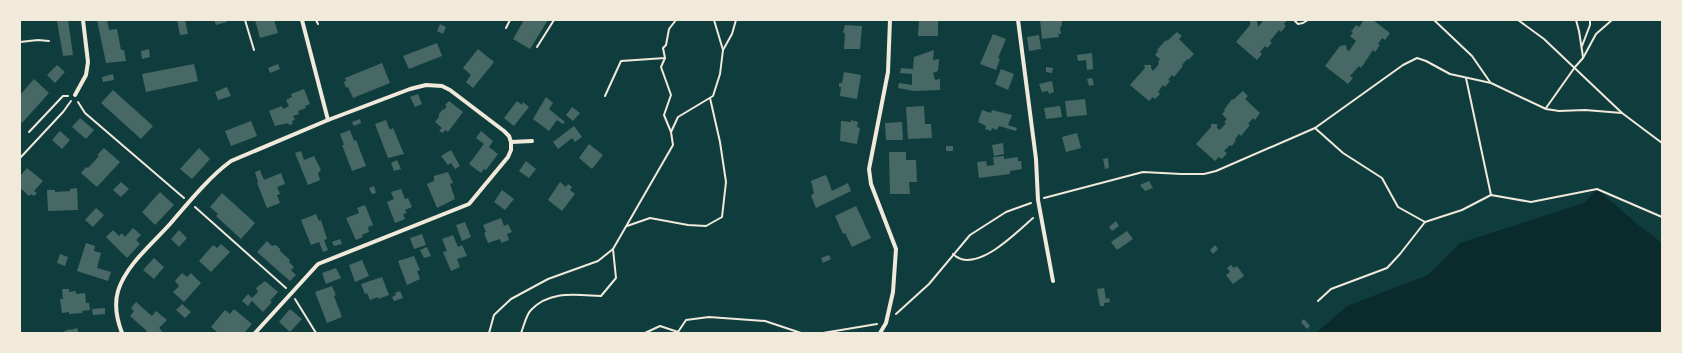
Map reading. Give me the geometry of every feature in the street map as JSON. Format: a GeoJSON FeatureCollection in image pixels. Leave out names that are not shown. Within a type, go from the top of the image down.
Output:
{"type":"FeatureCollection","features":[{"type":"Feature","properties":{"kind":"street"},"geometry":{"type":"LineString","coordinates":[[75,96],[86,75],[88,62],[83,20]]}},
{"type":"Feature","properties":{"kind":"street"},"geometry":{"type":"LineString","coordinates":[[302,20],[328,120]]}},
{"type":"Feature","properties":{"kind":"street"},"geometry":{"type":"LineString","coordinates":[[880,333],[886,323],[893,292],[896,249],[871,184],[870,169],[888,72],[890,20]]}},
{"type":"Feature","properties":{"kind":"street"},"geometry":{"type":"LineString","coordinates":[[1018,20],[1036,159],[1038,200],[1053,281]]}},
{"type":"Feature","properties":{"kind":"street"},"geometry":{"type":"LineString","coordinates":[[122,333],[116,303],[122,282],[139,258],[189,202],[220,170],[231,161],[328,120],[410,89],[426,85],[442,86],[458,96],[509,136],[511,150],[508,157],[469,204],[318,264],[255,333]]}},
{"type":"Feature","properties":{"kind":"street"},"geometry":{"type":"LineString","coordinates":[[511,142],[532,141]]}},
{"type":"Feature","properties":{"kind":"path"},"geometry":{"type":"LineString","coordinates":[[245,20],[254,50]]}},
{"type":"Feature","properties":{"kind":"path"},"geometry":{"type":"LineString","coordinates":[[316,20],[318,24]]}},
{"type":"Feature","properties":{"kind":"path"},"geometry":{"type":"LineString","coordinates":[[506,28],[510,20]]}},
{"type":"Feature","properties":{"kind":"path"},"geometry":{"type":"LineString","coordinates":[[538,47],[554,20]]}},
{"type":"Feature","properties":{"kind":"path"},"geometry":{"type":"LineString","coordinates":[[490,333],[494,315],[511,299],[548,279],[598,261],[613,249],[673,144],[671,132],[664,115],[671,95],[662,67],[665,58],[663,48],[666,44],[669,29],[676,20]]}},
{"type":"Feature","properties":{"kind":"path"},"geometry":{"type":"LineString","coordinates":[[714,20],[723,50]]}},
{"type":"Feature","properties":{"kind":"path"},"geometry":{"type":"LineString","coordinates":[[671,132],[678,117],[713,96],[720,74],[723,50],[732,34],[736,20]]}},
{"type":"Feature","properties":{"kind":"path"},"geometry":{"type":"LineString","coordinates":[[1294,20],[1298,24],[1308,20]]}},
{"type":"Feature","properties":{"kind":"path"},"geometry":{"type":"LineString","coordinates":[[1434,20],[1472,56],[1491,83]]}},
{"type":"Feature","properties":{"kind":"path"},"geometry":{"type":"LineString","coordinates":[[1518,20],[1544,39],[1622,113],[1662,143]]}},
{"type":"Feature","properties":{"kind":"path"},"geometry":{"type":"LineString","coordinates":[[1576,20],[1583,58]]}},
{"type":"Feature","properties":{"kind":"path"},"geometry":{"type":"LineString","coordinates":[[1582,47],[1590,25],[1590,20]]}},
{"type":"Feature","properties":{"kind":"path"},"geometry":{"type":"LineString","coordinates":[[1546,109],[1583,58],[1596,34],[1612,20]]}},
{"type":"Feature","properties":{"kind":"path"},"geometry":{"type":"LineString","coordinates":[[20,42],[38,40],[50,41]]}},
{"type":"Feature","properties":{"kind":"path"},"geometry":{"type":"LineString","coordinates":[[605,96],[621,61],[665,58]]}},
{"type":"Feature","properties":{"kind":"path"},"geometry":{"type":"LineString","coordinates":[[823,333],[886,323],[929,284],[970,235],[987,222],[1006,212],[1038,200],[1143,172],[1189,174],[1216,171],[1315,128],[1403,65],[1417,58],[1426,61],[1450,74],[1491,83],[1546,109],[1559,111],[1586,110],[1622,113]]}},
{"type":"Feature","properties":{"kind":"path"},"geometry":{"type":"LineString","coordinates":[[1466,78],[1491,195]]}},
{"type":"Feature","properties":{"kind":"path"},"geometry":{"type":"LineString","coordinates":[[29,132],[62,96],[75,96]]}},
{"type":"Feature","properties":{"kind":"path"},"geometry":{"type":"LineString","coordinates":[[20,158],[63,112],[75,96]]}},
{"type":"Feature","properties":{"kind":"path"},"geometry":{"type":"LineString","coordinates":[[75,96],[85,113],[292,293],[316,333]]}},
{"type":"Feature","properties":{"kind":"path"},"geometry":{"type":"LineString","coordinates":[[626,227],[650,218],[688,225],[706,226],[722,217],[726,182],[720,142],[710,98]]}},
{"type":"Feature","properties":{"kind":"path"},"geometry":{"type":"LineString","coordinates":[[1315,128],[1343,153],[1382,178],[1398,207],[1425,222]]}},
{"type":"Feature","properties":{"kind":"path"},"geometry":{"type":"LineString","coordinates":[[1318,301],[1331,289],[1387,268],[1425,222],[1462,210],[1491,195],[1531,202],[1597,189],[1662,217]]}},
{"type":"Feature","properties":{"kind":"path"},"geometry":{"type":"LineString","coordinates":[[953,254],[960,259],[965,260],[985,256],[1003,244],[1040,212]]}},
{"type":"Feature","properties":{"kind":"path"},"geometry":{"type":"LineString","coordinates":[[521,333],[530,311],[549,297],[561,295],[601,296],[616,278],[613,249]]}},
{"type":"Feature","properties":{"kind":"path"},"geometry":{"type":"LineString","coordinates":[[645,333],[660,326],[678,332],[686,320],[709,317],[765,320],[801,333]]}},
{"type":"Feature","properties":{"kind":"water"},"geometry":{"type":"Polygon","coordinates":[[[1597,189],[1636,223],[1662,243],[1662,333],[1316,333],[1347,306],[1428,275],[1460,243],[1584,203],[1597,189]]]}},
{"type":"Feature","properties":{"kind":"building"},"geometry":{"type":"Polygon","coordinates":[[[68,20],[73,55],[63,56],[57,21],[68,20]]]}},
{"type":"Feature","properties":{"kind":"building"},"geometry":{"type":"Polygon","coordinates":[[[97,20],[107,20],[109,30],[117,29],[121,50],[124,50],[126,61],[106,63],[97,20]]]}},
{"type":"Feature","properties":{"kind":"building"},"geometry":{"type":"Polygon","coordinates":[[[177,20],[185,20],[188,34],[180,35],[177,20]]]}},
{"type":"Feature","properties":{"kind":"building"},"geometry":{"type":"Polygon","coordinates":[[[214,20],[226,20],[227,22],[216,25],[214,20]]]}},
{"type":"Feature","properties":{"kind":"building"},"geometry":{"type":"Polygon","coordinates":[[[255,20],[274,20],[278,33],[260,38],[255,20]]]}},
{"type":"Feature","properties":{"kind":"building"},"geometry":{"type":"Polygon","coordinates":[[[524,20],[548,20],[530,49],[513,39],[524,20]]]}},
{"type":"Feature","properties":{"kind":"building"},"geometry":{"type":"Polygon","coordinates":[[[938,20],[938,36],[918,36],[919,21],[938,20]]]}},
{"type":"Feature","properties":{"kind":"building"},"geometry":{"type":"Polygon","coordinates":[[[1040,20],[1062,20],[1062,25],[1060,28],[1061,34],[1058,34],[1059,37],[1042,39],[1040,20]]]}},
{"type":"Feature","properties":{"kind":"building"},"geometry":{"type":"Polygon","coordinates":[[[1264,20],[1287,20],[1284,24],[1286,26],[1281,32],[1279,30],[1270,41],[1272,43],[1267,48],[1265,46],[1260,52],[1262,54],[1257,60],[1236,42],[1250,25],[1250,21],[1257,21],[1258,27],[1264,20]]]}},
{"type":"Feature","properties":{"kind":"building"},"geometry":{"type":"Polygon","coordinates":[[[1364,20],[1373,20],[1390,33],[1385,40],[1382,38],[1378,44],[1380,45],[1375,52],[1373,50],[1361,68],[1359,66],[1350,76],[1353,78],[1348,84],[1325,66],[1340,46],[1346,45],[1347,50],[1349,51],[1356,41],[1350,36],[1353,33],[1351,32],[1356,25],[1359,27],[1364,20]]]}},
{"type":"Feature","properties":{"kind":"building"},"geometry":{"type":"Polygon","coordinates":[[[440,24],[446,27],[443,34],[437,31],[440,24]]]}},
{"type":"Feature","properties":{"kind":"building"},"geometry":{"type":"Polygon","coordinates":[[[845,25],[862,26],[860,49],[844,49],[845,34],[843,32],[845,25]]]}},
{"type":"Feature","properties":{"kind":"building"},"geometry":{"type":"Polygon","coordinates":[[[1177,32],[1182,36],[1179,39],[1194,54],[1188,60],[1187,59],[1174,77],[1172,75],[1168,80],[1170,81],[1165,87],[1163,85],[1158,92],[1160,94],[1155,99],[1153,97],[1149,101],[1130,85],[1145,68],[1144,65],[1151,65],[1153,71],[1159,64],[1158,62],[1160,59],[1155,55],[1158,51],[1157,50],[1166,40],[1167,41],[1177,32]]]}},
{"type":"Feature","properties":{"kind":"building"},"geometry":{"type":"Polygon","coordinates":[[[993,34],[1006,39],[998,58],[1000,59],[996,70],[980,64],[993,34]]]}},
{"type":"Feature","properties":{"kind":"building"},"geometry":{"type":"Polygon","coordinates":[[[1039,35],[1041,49],[1029,51],[1027,37],[1039,35]]]}},
{"type":"Feature","properties":{"kind":"building"},"geometry":{"type":"Polygon","coordinates":[[[437,43],[442,56],[409,69],[403,56],[437,43]]]}},
{"type":"Feature","properties":{"kind":"building"},"geometry":{"type":"Polygon","coordinates":[[[149,49],[150,57],[142,59],[141,51],[149,49]]]}},
{"type":"Feature","properties":{"kind":"building"},"geometry":{"type":"Polygon","coordinates":[[[478,49],[494,62],[473,88],[466,82],[471,75],[463,68],[478,49]]]}},
{"type":"Feature","properties":{"kind":"building"},"geometry":{"type":"Polygon","coordinates":[[[934,50],[933,60],[939,59],[938,71],[933,73],[935,80],[940,79],[940,90],[914,91],[898,88],[899,83],[912,85],[912,74],[900,73],[901,68],[913,69],[914,57],[934,50]]]}},
{"type":"Feature","properties":{"kind":"building"},"geometry":{"type":"Polygon","coordinates":[[[1092,53],[1093,69],[1087,70],[1086,60],[1078,61],[1077,55],[1092,53]]]}},
{"type":"Feature","properties":{"kind":"building"},"geometry":{"type":"Polygon","coordinates":[[[382,63],[390,83],[353,98],[348,87],[346,88],[344,82],[346,81],[345,78],[382,63]]]}},
{"type":"Feature","properties":{"kind":"building"},"geometry":{"type":"Polygon","coordinates":[[[194,64],[198,81],[146,92],[142,74],[194,64]]]}},
{"type":"Feature","properties":{"kind":"building"},"geometry":{"type":"Polygon","coordinates":[[[278,64],[280,69],[270,73],[268,68],[278,64]]]}},
{"type":"Feature","properties":{"kind":"building"},"geometry":{"type":"Polygon","coordinates":[[[57,65],[65,72],[55,83],[47,75],[57,65]]]}},
{"type":"Feature","properties":{"kind":"building"},"geometry":{"type":"Polygon","coordinates":[[[1046,67],[1053,68],[1052,73],[1046,72],[1046,67]]]}},
{"type":"Feature","properties":{"kind":"building"},"geometry":{"type":"Polygon","coordinates":[[[1001,69],[1014,74],[1008,90],[995,84],[1001,69]]]}},
{"type":"Feature","properties":{"kind":"building"},"geometry":{"type":"Polygon","coordinates":[[[844,72],[861,75],[857,99],[840,96],[841,87],[839,87],[839,83],[842,83],[844,72]]]}},
{"type":"Feature","properties":{"kind":"building"},"geometry":{"type":"Polygon","coordinates":[[[113,74],[114,80],[103,82],[102,77],[113,74]]]}},
{"type":"Feature","properties":{"kind":"building"},"geometry":{"type":"Polygon","coordinates":[[[1092,78],[1094,85],[1089,86],[1087,79],[1092,78]]]}},
{"type":"Feature","properties":{"kind":"building"},"geometry":{"type":"Polygon","coordinates":[[[34,79],[49,93],[22,123],[20,120],[20,95],[34,79]]]}},
{"type":"Feature","properties":{"kind":"building"},"geometry":{"type":"Polygon","coordinates":[[[1052,81],[1054,92],[1049,94],[1048,91],[1042,92],[1039,84],[1052,81]]]}},
{"type":"Feature","properties":{"kind":"building"},"geometry":{"type":"Polygon","coordinates":[[[227,87],[231,96],[218,100],[215,92],[227,87]]]}},
{"type":"Feature","properties":{"kind":"building"},"geometry":{"type":"Polygon","coordinates":[[[304,89],[310,104],[305,106],[306,108],[298,111],[299,114],[293,116],[295,120],[292,121],[293,124],[289,125],[288,123],[275,126],[269,111],[282,106],[283,109],[289,106],[286,100],[292,97],[291,94],[304,89]]]}},
{"type":"Feature","properties":{"kind":"building"},"geometry":{"type":"Polygon","coordinates":[[[113,90],[153,126],[141,139],[101,103],[113,90]]]}},
{"type":"Feature","properties":{"kind":"building"},"geometry":{"type":"Polygon","coordinates":[[[1243,91],[1248,96],[1245,99],[1260,113],[1255,120],[1253,118],[1248,124],[1250,125],[1241,136],[1239,134],[1232,146],[1230,145],[1224,151],[1227,153],[1222,159],[1219,157],[1215,161],[1196,144],[1211,127],[1211,124],[1217,124],[1217,128],[1220,130],[1226,123],[1224,122],[1227,119],[1222,114],[1225,111],[1224,110],[1232,99],[1233,100],[1243,91]]]}},
{"type":"Feature","properties":{"kind":"building"},"geometry":{"type":"Polygon","coordinates":[[[418,94],[422,104],[415,107],[410,97],[418,94]]]}},
{"type":"Feature","properties":{"kind":"building"},"geometry":{"type":"Polygon","coordinates":[[[546,97],[553,103],[549,109],[565,122],[563,124],[557,120],[549,131],[533,119],[546,97]]]}},
{"type":"Feature","properties":{"kind":"building"},"geometry":{"type":"Polygon","coordinates":[[[1085,99],[1087,115],[1067,117],[1065,101],[1085,99]]]}},
{"type":"Feature","properties":{"kind":"building"},"geometry":{"type":"Polygon","coordinates":[[[449,101],[463,112],[448,132],[445,130],[443,133],[439,131],[442,128],[435,122],[449,101]]]}},
{"type":"Feature","properties":{"kind":"building"},"geometry":{"type":"Polygon","coordinates":[[[517,101],[522,105],[523,102],[529,107],[514,126],[504,118],[517,101]]]}},
{"type":"Feature","properties":{"kind":"building"},"geometry":{"type":"Polygon","coordinates":[[[924,106],[925,124],[931,124],[932,138],[908,139],[906,107],[924,106]]]}},
{"type":"Feature","properties":{"kind":"building"},"geometry":{"type":"Polygon","coordinates":[[[1060,106],[1062,117],[1046,119],[1044,108],[1060,106]]]}},
{"type":"Feature","properties":{"kind":"building"},"geometry":{"type":"Polygon","coordinates":[[[572,107],[580,113],[573,121],[566,115],[572,107]]]}},
{"type":"Feature","properties":{"kind":"building"},"geometry":{"type":"Polygon","coordinates":[[[982,110],[991,113],[992,110],[1012,115],[1008,125],[1017,128],[1016,131],[999,126],[997,130],[992,128],[991,131],[985,129],[986,126],[978,122],[982,110]]]}},
{"type":"Feature","properties":{"kind":"building"},"geometry":{"type":"Polygon","coordinates":[[[80,118],[94,130],[86,139],[72,127],[80,118]]]}},
{"type":"Feature","properties":{"kind":"building"},"geometry":{"type":"Polygon","coordinates":[[[360,119],[361,123],[354,126],[352,122],[360,119]]]}},
{"type":"Feature","properties":{"kind":"building"},"geometry":{"type":"Polygon","coordinates":[[[386,120],[390,130],[393,128],[404,154],[388,158],[375,124],[386,120]]]}},
{"type":"Feature","properties":{"kind":"building"},"geometry":{"type":"Polygon","coordinates":[[[851,120],[858,122],[857,127],[860,128],[857,144],[840,141],[841,121],[851,122],[851,120]]]}},
{"type":"Feature","properties":{"kind":"building"},"geometry":{"type":"Polygon","coordinates":[[[251,121],[257,136],[231,146],[225,131],[251,121]]]}},
{"type":"Feature","properties":{"kind":"building"},"geometry":{"type":"Polygon","coordinates":[[[902,122],[903,140],[886,140],[885,123],[902,122]]]}},
{"type":"Feature","properties":{"kind":"building"},"geometry":{"type":"Polygon","coordinates":[[[574,126],[582,137],[575,142],[572,138],[558,149],[553,142],[574,126]]]}},
{"type":"Feature","properties":{"kind":"building"},"geometry":{"type":"Polygon","coordinates":[[[350,130],[354,141],[356,140],[366,166],[352,171],[342,145],[344,145],[340,134],[350,130]]]}},
{"type":"Feature","properties":{"kind":"building"},"geometry":{"type":"Polygon","coordinates":[[[60,131],[70,140],[62,149],[52,140],[60,131]]]}},
{"type":"Feature","properties":{"kind":"building"},"geometry":{"type":"Polygon","coordinates":[[[481,131],[493,141],[489,147],[498,154],[486,170],[484,169],[481,173],[469,164],[484,144],[476,138],[481,131]]]}},
{"type":"Feature","properties":{"kind":"building"},"geometry":{"type":"Polygon","coordinates":[[[1077,133],[1081,148],[1066,152],[1062,137],[1077,133]]]}},
{"type":"Feature","properties":{"kind":"building"},"geometry":{"type":"Polygon","coordinates":[[[1003,143],[1004,154],[994,156],[992,145],[1003,143]]]}},
{"type":"Feature","properties":{"kind":"building"},"geometry":{"type":"Polygon","coordinates":[[[589,144],[603,155],[592,169],[579,158],[589,144]]]}},
{"type":"Feature","properties":{"kind":"building"},"geometry":{"type":"Polygon","coordinates":[[[946,146],[953,146],[953,151],[946,151],[946,146]]]}},
{"type":"Feature","properties":{"kind":"building"},"geometry":{"type":"Polygon","coordinates":[[[104,148],[120,162],[97,187],[81,173],[86,167],[88,168],[104,148]]]}},
{"type":"Feature","properties":{"kind":"building"},"geometry":{"type":"Polygon","coordinates":[[[199,148],[210,159],[192,179],[180,169],[199,148]]]}},
{"type":"Feature","properties":{"kind":"building"},"geometry":{"type":"Polygon","coordinates":[[[451,150],[460,166],[455,169],[451,163],[448,165],[441,156],[451,150]]]}},
{"type":"Feature","properties":{"kind":"building"},"geometry":{"type":"Polygon","coordinates":[[[301,151],[304,160],[314,156],[321,170],[318,173],[320,180],[308,185],[295,153],[301,151]]]}},
{"type":"Feature","properties":{"kind":"building"},"geometry":{"type":"Polygon","coordinates":[[[889,152],[906,152],[906,160],[916,160],[917,182],[909,182],[910,194],[890,194],[889,152]]]}},
{"type":"Feature","properties":{"kind":"building"},"geometry":{"type":"Polygon","coordinates":[[[1004,156],[1004,159],[1018,157],[1018,161],[1021,161],[1022,169],[1010,171],[1010,174],[979,178],[977,162],[986,161],[987,166],[994,165],[993,157],[1004,156]]]}},
{"type":"Feature","properties":{"kind":"building"},"geometry":{"type":"Polygon","coordinates":[[[1108,158],[1109,168],[1105,169],[1103,159],[1108,158]]]}},
{"type":"Feature","properties":{"kind":"building"},"geometry":{"type":"Polygon","coordinates":[[[397,160],[401,169],[394,171],[391,163],[397,160]]]}},
{"type":"Feature","properties":{"kind":"building"},"geometry":{"type":"Polygon","coordinates":[[[526,161],[536,169],[529,178],[519,171],[526,161]]]}},
{"type":"Feature","properties":{"kind":"building"},"geometry":{"type":"Polygon","coordinates":[[[27,168],[43,181],[34,191],[37,193],[34,196],[31,194],[29,196],[20,188],[20,176],[27,168]]]}},
{"type":"Feature","properties":{"kind":"building"},"geometry":{"type":"Polygon","coordinates":[[[260,170],[264,180],[281,173],[285,184],[277,187],[280,194],[277,195],[280,203],[267,208],[257,183],[255,172],[260,170]]]}},
{"type":"Feature","properties":{"kind":"building"},"geometry":{"type":"Polygon","coordinates":[[[448,172],[453,183],[450,184],[455,199],[437,208],[427,184],[434,181],[434,176],[448,172]]]}},
{"type":"Feature","properties":{"kind":"building"},"geometry":{"type":"Polygon","coordinates":[[[825,175],[832,191],[848,183],[851,191],[816,208],[811,196],[814,193],[811,181],[825,175]]]}},
{"type":"Feature","properties":{"kind":"building"},"geometry":{"type":"Polygon","coordinates":[[[1149,181],[1153,188],[1145,191],[1140,185],[1149,181]]]}},
{"type":"Feature","properties":{"kind":"building"},"geometry":{"type":"Polygon","coordinates":[[[121,182],[129,189],[121,197],[113,190],[121,182]]]}},
{"type":"Feature","properties":{"kind":"building"},"geometry":{"type":"Polygon","coordinates":[[[560,182],[566,187],[568,184],[572,187],[570,190],[575,194],[562,211],[548,200],[560,182]]]}},
{"type":"Feature","properties":{"kind":"building"},"geometry":{"type":"Polygon","coordinates":[[[374,186],[376,193],[372,194],[369,188],[374,186]]]}},
{"type":"Feature","properties":{"kind":"building"},"geometry":{"type":"Polygon","coordinates":[[[77,188],[78,210],[48,211],[47,190],[55,190],[55,192],[70,191],[70,189],[77,188]]]}},
{"type":"Feature","properties":{"kind":"building"},"geometry":{"type":"Polygon","coordinates":[[[401,189],[405,199],[408,198],[412,207],[405,210],[407,213],[403,214],[405,219],[395,223],[387,202],[394,199],[391,192],[401,189]]]}},
{"type":"Feature","properties":{"kind":"building"},"geometry":{"type":"Polygon","coordinates":[[[502,190],[514,199],[505,210],[494,202],[502,190]]]}},
{"type":"Feature","properties":{"kind":"building"},"geometry":{"type":"Polygon","coordinates":[[[160,192],[174,205],[155,225],[142,212],[160,192]]]}},
{"type":"Feature","properties":{"kind":"building"},"geometry":{"type":"Polygon","coordinates":[[[222,193],[255,223],[241,239],[216,216],[218,214],[210,207],[222,193]]]}},
{"type":"Feature","properties":{"kind":"building"},"geometry":{"type":"Polygon","coordinates":[[[365,205],[373,225],[368,227],[369,232],[356,240],[346,218],[359,213],[357,208],[365,205]]]}},
{"type":"Feature","properties":{"kind":"building"},"geometry":{"type":"Polygon","coordinates":[[[856,206],[871,238],[852,247],[845,233],[843,234],[835,216],[856,206]]]}},
{"type":"Feature","properties":{"kind":"building"},"geometry":{"type":"Polygon","coordinates":[[[96,208],[104,215],[93,227],[85,220],[96,208]]]}},
{"type":"Feature","properties":{"kind":"building"},"geometry":{"type":"Polygon","coordinates":[[[316,214],[319,221],[321,220],[327,239],[324,240],[328,250],[323,252],[319,242],[311,245],[301,220],[316,214]]]}},
{"type":"Feature","properties":{"kind":"building"},"geometry":{"type":"Polygon","coordinates":[[[501,218],[504,226],[508,224],[512,232],[507,234],[509,240],[501,243],[500,239],[488,243],[483,225],[501,218]]]}},
{"type":"Feature","properties":{"kind":"building"},"geometry":{"type":"Polygon","coordinates":[[[1116,221],[1119,226],[1112,231],[1109,227],[1116,221]]]}},
{"type":"Feature","properties":{"kind":"building"},"geometry":{"type":"Polygon","coordinates":[[[465,222],[471,237],[462,241],[456,225],[465,222]]]}},
{"type":"Feature","properties":{"kind":"building"},"geometry":{"type":"Polygon","coordinates":[[[133,228],[141,235],[136,240],[140,244],[127,258],[106,237],[113,230],[119,236],[122,233],[125,237],[133,228]]]}},
{"type":"Feature","properties":{"kind":"building"},"geometry":{"type":"Polygon","coordinates":[[[179,230],[187,238],[179,247],[171,239],[179,230]]]}},
{"type":"Feature","properties":{"kind":"building"},"geometry":{"type":"Polygon","coordinates":[[[1127,231],[1133,239],[1117,250],[1111,242],[1127,231]]]}},
{"type":"Feature","properties":{"kind":"building"},"geometry":{"type":"Polygon","coordinates":[[[422,234],[426,245],[414,249],[410,238],[422,234]]]}},
{"type":"Feature","properties":{"kind":"building"},"geometry":{"type":"Polygon","coordinates":[[[453,235],[458,247],[462,245],[467,256],[457,259],[460,267],[451,271],[443,252],[447,251],[442,239],[453,235]]]}},
{"type":"Feature","properties":{"kind":"building"},"geometry":{"type":"Polygon","coordinates":[[[340,239],[342,244],[334,246],[332,242],[340,239]]]}},
{"type":"Feature","properties":{"kind":"building"},"geometry":{"type":"Polygon","coordinates":[[[267,241],[272,246],[276,245],[290,260],[289,262],[294,267],[291,270],[296,275],[290,281],[257,252],[267,241]]]}},
{"type":"Feature","properties":{"kind":"building"},"geometry":{"type":"Polygon","coordinates":[[[86,243],[95,246],[94,251],[101,253],[97,268],[111,272],[108,281],[77,271],[86,243]]]}},
{"type":"Feature","properties":{"kind":"building"},"geometry":{"type":"Polygon","coordinates":[[[221,244],[230,252],[211,272],[199,261],[213,245],[217,248],[221,244]]]}},
{"type":"Feature","properties":{"kind":"building"},"geometry":{"type":"Polygon","coordinates":[[[1215,245],[1218,249],[1213,254],[1210,250],[1215,245]]]}},
{"type":"Feature","properties":{"kind":"building"},"geometry":{"type":"Polygon","coordinates":[[[427,247],[431,256],[424,258],[420,250],[427,247]]]}},
{"type":"Feature","properties":{"kind":"building"},"geometry":{"type":"Polygon","coordinates":[[[60,254],[68,257],[65,266],[57,263],[60,254]]]}},
{"type":"Feature","properties":{"kind":"building"},"geometry":{"type":"Polygon","coordinates":[[[829,255],[831,259],[823,263],[821,258],[829,255]]]}},
{"type":"Feature","properties":{"kind":"building"},"geometry":{"type":"Polygon","coordinates":[[[414,256],[420,270],[417,271],[420,279],[407,285],[398,261],[414,256]]]}},
{"type":"Feature","properties":{"kind":"building"},"geometry":{"type":"Polygon","coordinates":[[[154,258],[164,267],[154,279],[143,270],[154,258]]]}},
{"type":"Feature","properties":{"kind":"building"},"geometry":{"type":"Polygon","coordinates":[[[362,260],[369,276],[355,282],[349,265],[362,260]]]}},
{"type":"Feature","properties":{"kind":"building"},"geometry":{"type":"Polygon","coordinates":[[[1231,265],[1234,268],[1237,266],[1244,276],[1233,284],[1226,275],[1230,272],[1227,268],[1231,265]]]}},
{"type":"Feature","properties":{"kind":"building"},"geometry":{"type":"Polygon","coordinates":[[[336,268],[341,278],[326,284],[322,273],[336,268]]]}},
{"type":"Feature","properties":{"kind":"building"},"geometry":{"type":"Polygon","coordinates":[[[182,273],[187,277],[191,273],[201,283],[184,302],[173,292],[179,286],[175,281],[182,273]]]}},
{"type":"Feature","properties":{"kind":"building"},"geometry":{"type":"Polygon","coordinates":[[[382,277],[389,295],[370,300],[367,293],[365,294],[361,284],[382,277]]]}},
{"type":"Feature","properties":{"kind":"building"},"geometry":{"type":"Polygon","coordinates":[[[265,281],[278,292],[263,312],[252,301],[248,306],[242,301],[248,294],[252,298],[258,292],[256,288],[265,281]]]}},
{"type":"Feature","properties":{"kind":"building"},"geometry":{"type":"Polygon","coordinates":[[[332,286],[342,317],[327,323],[315,292],[332,286]]]}},
{"type":"Feature","properties":{"kind":"building"},"geometry":{"type":"Polygon","coordinates":[[[1104,288],[1106,299],[1109,298],[1110,302],[1104,303],[1104,306],[1100,306],[1097,289],[1104,288]]]}},
{"type":"Feature","properties":{"kind":"building"},"geometry":{"type":"Polygon","coordinates":[[[62,289],[69,289],[69,292],[76,291],[76,294],[85,293],[86,303],[89,303],[90,310],[82,311],[82,313],[62,313],[60,299],[63,299],[62,289]]]}},
{"type":"Feature","properties":{"kind":"building"},"geometry":{"type":"Polygon","coordinates":[[[400,291],[403,298],[394,301],[392,297],[396,295],[395,293],[400,291]]]}},
{"type":"Feature","properties":{"kind":"building"},"geometry":{"type":"Polygon","coordinates":[[[136,302],[152,316],[156,311],[167,320],[159,328],[162,331],[160,333],[145,333],[147,331],[130,316],[134,311],[131,308],[136,302]]]}},
{"type":"Feature","properties":{"kind":"building"},"geometry":{"type":"Polygon","coordinates":[[[182,304],[191,312],[185,318],[176,310],[182,304]]]}},
{"type":"Feature","properties":{"kind":"building"},"geometry":{"type":"Polygon","coordinates":[[[105,308],[105,314],[93,315],[92,309],[105,308]]]}},
{"type":"Feature","properties":{"kind":"building"},"geometry":{"type":"Polygon","coordinates":[[[234,309],[252,324],[244,333],[218,333],[211,327],[225,310],[230,314],[234,309]]]}},
{"type":"Feature","properties":{"kind":"building"},"geometry":{"type":"Polygon","coordinates":[[[290,309],[302,319],[290,332],[279,322],[290,309]]]}},
{"type":"Feature","properties":{"kind":"building"},"geometry":{"type":"Polygon","coordinates":[[[1304,319],[1310,326],[1307,329],[1301,322],[1304,319]]]}},
{"type":"Feature","properties":{"kind":"building"},"geometry":{"type":"Polygon","coordinates":[[[77,328],[79,333],[60,333],[70,329],[77,328]]]}}]}
